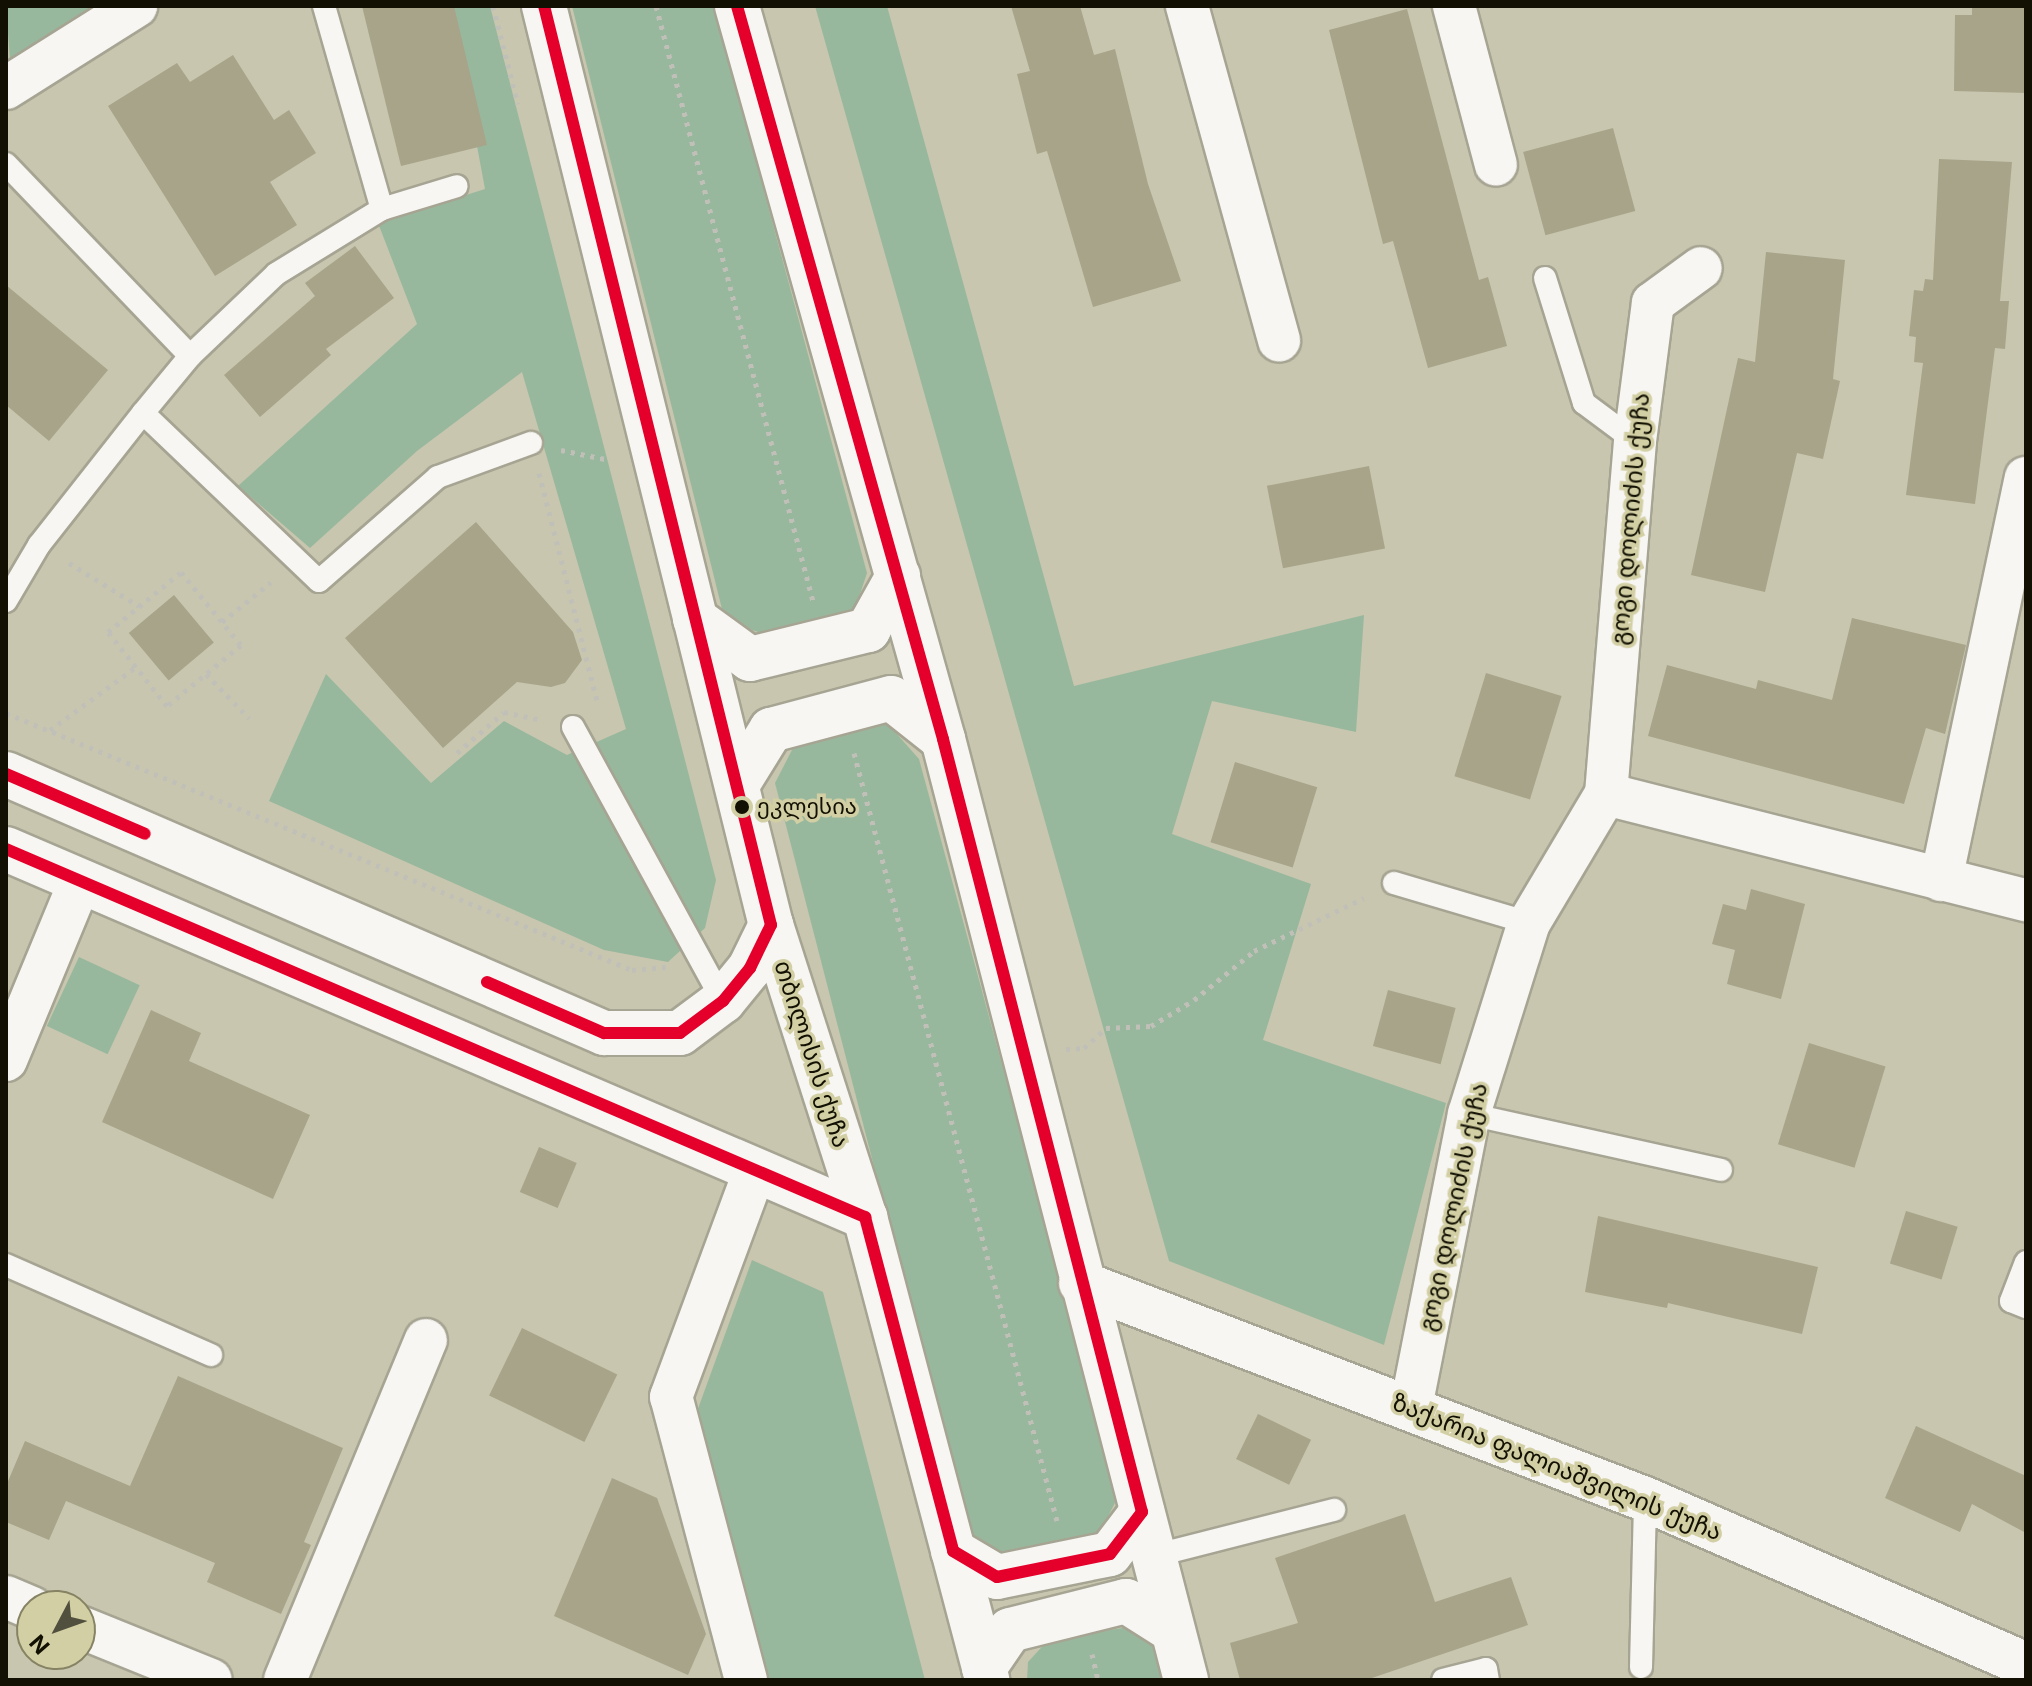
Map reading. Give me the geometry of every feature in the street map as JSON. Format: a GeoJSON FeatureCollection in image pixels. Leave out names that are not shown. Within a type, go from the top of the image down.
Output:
{"type":"FeatureCollection","features":[{"type":"Feature","properties":{"kind":"main road","name":"თბილისის ქუჩა"},"geometry":{"type":"LineString","coordinates":[[544,6],[771,925],[865,1217],[986,1674]]}},
{"type":"Feature","properties":{"kind":"main road"},"geometry":{"type":"LineString","coordinates":[[737,6],[898,576],[1027,1052],[1081,1283],[1186,1680]]}},
{"type":"Feature","properties":{"kind":"main road"},"geometry":{"type":"LineString","coordinates":[[695,619],[750,659],[868,630],[898,576]]}},
{"type":"Feature","properties":{"kind":"main road"},"geometry":{"type":"LineString","coordinates":[[737,785],[771,730],[891,698],[943,739]]}},
{"type":"Feature","properties":{"kind":"main road"},"geometry":{"type":"LineString","coordinates":[[6,774],[604,1033],[680,1033],[723,1001],[750,968],[771,925]]}},
{"type":"Feature","properties":{"kind":"main road"},"geometry":{"type":"LineString","coordinates":[[6,849],[865,1217]]}},
{"type":"Feature","properties":{"kind":"main road","name":"ზაქარია ფალიაშვილის ქუჩა"},"geometry":{"type":"LineString","coordinates":[[1081,1283],[1645,1499],[2026,1665]]}},
{"type":"Feature","properties":{"kind":"main road"},"geometry":{"type":"LineString","coordinates":[[953,1551],[997,1577],[1110,1554],[1142,1512]]}},
{"type":"Feature","properties":{"kind":"main road"},"geometry":{"type":"LineString","coordinates":[[986,1674],[1010,1630],[1126,1601],[1172,1630]]}},
{"type":"Feature","properties":{"kind":"street"},"geometry":{"type":"LineString","coordinates":[[6,88],[136,6]]}},
{"type":"Feature","properties":{"kind":"street"},"geometry":{"type":"LineString","coordinates":[[1187,6],[1279,341]]}},
{"type":"Feature","properties":{"kind":"street"},"geometry":{"type":"LineString","coordinates":[[1454,6],[1496,165]]}},
{"type":"Feature","properties":{"kind":"street","name":"გოგი დოლიძის ქუჩა"},"geometry":{"type":"LineString","coordinates":[[1411,1407],[1469,1114],[1529,923],[1606,794],[1635,441],[1653,303],[1701,268]]}},
{"type":"Feature","properties":{"kind":"street"},"geometry":{"type":"LineString","coordinates":[[1941,880],[2026,478]]}},
{"type":"Feature","properties":{"kind":"street"},"geometry":{"type":"LineString","coordinates":[[1606,794],[2026,900]]}},
{"type":"Feature","properties":{"kind":"street"},"geometry":{"type":"LineString","coordinates":[[6,1060],[80,881]]}},
{"type":"Feature","properties":{"kind":"street"},"geometry":{"type":"LineString","coordinates":[[746,1680],[671,1397],[755,1170]]}},
{"type":"Feature","properties":{"kind":"street"},"geometry":{"type":"LineString","coordinates":[[285,1680],[426,1340]]}},
{"type":"Feature","properties":{"kind":"street"},"geometry":{"type":"LineString","coordinates":[[96,1633],[211,1680]]}},
{"type":"Feature","properties":{"kind":"lane"},"geometry":{"type":"LineString","coordinates":[[324,6],[382,209]]}},
{"type":"Feature","properties":{"kind":"lane"},"geometry":{"type":"LineString","coordinates":[[6,164],[190,356]]}},
{"type":"Feature","properties":{"kind":"lane"},"geometry":{"type":"LineString","coordinates":[[6,601],[39,545],[190,356],[276,274],[382,209],[457,186]]}},
{"type":"Feature","properties":{"kind":"lane"},"geometry":{"type":"LineString","coordinates":[[1545,278],[1584,403],[1635,441]]}},
{"type":"Feature","properties":{"kind":"lane"},"geometry":{"type":"LineString","coordinates":[[143,413],[319,581],[438,477],[531,443]]}},
{"type":"Feature","properties":{"kind":"lane"},"geometry":{"type":"LineString","coordinates":[[573,727],[723,1001]]}},
{"type":"Feature","properties":{"kind":"lane"},"geometry":{"type":"LineString","coordinates":[[1394,883],[1529,923]]}},
{"type":"Feature","properties":{"kind":"lane"},"geometry":{"type":"LineString","coordinates":[[1469,1114],[1721,1170]]}},
{"type":"Feature","properties":{"kind":"lane"},"geometry":{"type":"LineString","coordinates":[[2026,1262],[2011,1301],[2026,1307]]}},
{"type":"Feature","properties":{"kind":"lane"},"geometry":{"type":"LineString","coordinates":[[6,1265],[211,1355]]}},
{"type":"Feature","properties":{"kind":"lane"},"geometry":{"type":"LineString","coordinates":[[1641,1667],[1645,1499]]}},
{"type":"Feature","properties":{"kind":"lane"},"geometry":{"type":"LineString","coordinates":[[1153,1556],[1334,1510]]}},
{"type":"Feature","properties":{"kind":"lane"},"geometry":{"type":"LineString","coordinates":[[1443,1680],[1486,1669],[1488,1680]]}},
{"type":"Feature","properties":{"kind":"path"},"geometry":{"type":"LineString","coordinates":[[656,6],[824,642]]}},
{"type":"Feature","properties":{"kind":"path"},"geometry":{"type":"LineString","coordinates":[[457,753],[504,712],[573,727],[599,710],[531,443],[610,460],[653,448]]}},
{"type":"Feature","properties":{"kind":"path"},"geometry":{"type":"LineString","coordinates":[[39,545],[139,606]]}},
{"type":"Feature","properties":{"kind":"path"},"geometry":{"type":"LineString","coordinates":[[222,622],[298,560]]}},
{"type":"Feature","properties":{"kind":"path"},"geometry":{"type":"LineString","coordinates":[[181,572],[241,645],[167,706],[108,632],[139,606],[181,572]]}},
{"type":"Feature","properties":{"kind":"path"},"geometry":{"type":"LineString","coordinates":[[50,730],[136,667]]}},
{"type":"Feature","properties":{"kind":"path"},"geometry":{"type":"LineString","coordinates":[[206,674],[249,718]]}},
{"type":"Feature","properties":{"kind":"path"},"geometry":{"type":"LineString","coordinates":[[842,710],[1068,1562]]}},
{"type":"Feature","properties":{"kind":"path"},"geometry":{"type":"LineString","coordinates":[[6,713],[632,970],[657,971],[697,955]]}},
{"type":"Feature","properties":{"kind":"path"},"geometry":{"type":"LineString","coordinates":[[1027,1052],[1084,1048],[1106,1028],[1151,1026],[1194,1000],[1254,951],[1394,883]]}},
{"type":"Feature","properties":{"kind":"path"},"geometry":{"type":"LineString","coordinates":[[1081,1612],[1098,1680]]}},
{"type":"Feature","properties":{"kind":"green space"},"geometry":{"type":"Polygon","coordinates":[[[6,6],[97,6],[10,60],[6,6]]]}},
{"type":"Feature","properties":{"kind":"green space"},"geometry":{"type":"Polygon","coordinates":[[[451,6],[490,6],[716,880],[705,928],[668,962],[604,950],[269,801],[326,674],[431,783],[504,721],[567,755],[626,729],[522,372],[417,451],[310,548],[238,486],[417,324],[378,223],[485,189],[451,6]]]}},
{"type":"Feature","properties":{"kind":"green space"},"geometry":{"type":"Polygon","coordinates":[[[572,6],[714,6],[867,573],[856,606],[819,631],[785,641],[752,630],[722,609],[572,6]]]}},
{"type":"Feature","properties":{"kind":"green space"},"geometry":{"type":"Polygon","coordinates":[[[815,6],[887,6],[1074,686],[1364,615],[1356,732],[1212,701],[1172,834],[1311,884],[1263,1040],[1446,1103],[1384,1345],[1169,1261],[815,6]]]}},
{"type":"Feature","properties":{"kind":"green space"},"geometry":{"type":"Polygon","coordinates":[[[844,723],[888,724],[919,759],[1119,1495],[1099,1534],[995,1556],[968,1530],[775,783],[793,748],[844,723]]]}},
{"type":"Feature","properties":{"kind":"green space"},"geometry":{"type":"Polygon","coordinates":[[[79,957],[140,985],[108,1054],[47,1026],[79,957]]]}},
{"type":"Feature","properties":{"kind":"green space"},"geometry":{"type":"Polygon","coordinates":[[[752,1260],[823,1292],[925,1680],[757,1680],[691,1428],[752,1260]]]}},
{"type":"Feature","properties":{"kind":"green space"},"geometry":{"type":"Polygon","coordinates":[[[1130,1627],[1154,1642],[1164,1680],[1027,1680],[1028,1662],[1050,1638],[1130,1627]]]}},
{"type":"Feature","properties":{"kind":"building"},"geometry":{"type":"Polygon","coordinates":[[[362,6],[454,6],[487,145],[401,166],[362,6]]]}},
{"type":"Feature","properties":{"kind":"building"},"geometry":{"type":"Polygon","coordinates":[[[1011,6],[1080,6],[1094,55],[1115,49],[1148,184],[1181,281],[1093,307],[1047,151],[1037,154],[1017,74],[1030,71],[1011,6]]]}},
{"type":"Feature","properties":{"kind":"building"},"geometry":{"type":"Polygon","coordinates":[[[1972,6],[2026,6],[2026,93],[1954,91],[1955,15],[1972,15],[1972,6]]]}},
{"type":"Feature","properties":{"kind":"building"},"geometry":{"type":"Polygon","coordinates":[[[1407,9],[1479,280],[1488,277],[1507,346],[1428,368],[1393,241],[1383,244],[1329,30],[1407,9]]]}},
{"type":"Feature","properties":{"kind":"building"},"geometry":{"type":"Polygon","coordinates":[[[233,55],[274,120],[289,110],[316,153],[270,182],[297,225],[215,276],[108,106],[177,63],[190,82],[233,55]]]}},
{"type":"Feature","properties":{"kind":"building"},"geometry":{"type":"Polygon","coordinates":[[[1613,128],[1635,211],[1545,235],[1523,152],[1613,128]]]}},
{"type":"Feature","properties":{"kind":"building"},"geometry":{"type":"Polygon","coordinates":[[[1939,159],[2012,162],[2000,301],[2009,301],[2005,349],[1995,348],[1975,504],[1906,495],[1923,363],[1914,362],[1916,337],[1909,336],[1914,290],[1923,291],[1925,279],[1933,280],[1939,159]]]}},
{"type":"Feature","properties":{"kind":"building"},"geometry":{"type":"Polygon","coordinates":[[[355,246],[394,298],[326,349],[331,355],[260,417],[224,375],[315,296],[305,283],[355,246]]]}},
{"type":"Feature","properties":{"kind":"building"},"geometry":{"type":"Polygon","coordinates":[[[1766,252],[1845,260],[1833,379],[1840,381],[1823,459],[1797,453],[1765,592],[1691,575],[1738,358],[1755,362],[1766,252]]]}},
{"type":"Feature","properties":{"kind":"building"},"geometry":{"type":"Polygon","coordinates":[[[6,285],[108,370],[49,441],[6,405],[6,285]]]}},
{"type":"Feature","properties":{"kind":"building"},"geometry":{"type":"Polygon","coordinates":[[[1369,466],[1385,548],[1283,568],[1267,486],[1369,466]]]}},
{"type":"Feature","properties":{"kind":"building"},"geometry":{"type":"Polygon","coordinates":[[[476,522],[573,632],[582,660],[565,683],[551,687],[517,682],[443,748],[345,638],[476,522]]]}},
{"type":"Feature","properties":{"kind":"building"},"geometry":{"type":"Polygon","coordinates":[[[174,595],[214,642],[169,680],[129,633],[174,595]]]}},
{"type":"Feature","properties":{"kind":"building"},"geometry":{"type":"Polygon","coordinates":[[[1852,618],[1966,645],[1945,734],[1926,728],[1904,804],[1648,736],[1667,665],[1756,689],[1758,680],[1832,700],[1852,618]]]}},
{"type":"Feature","properties":{"kind":"building"},"geometry":{"type":"Polygon","coordinates":[[[1486,673],[1562,696],[1530,799],[1454,776],[1486,673]]]}},
{"type":"Feature","properties":{"kind":"building"},"geometry":{"type":"Polygon","coordinates":[[[1235,762],[1317,787],[1293,867],[1210,842],[1235,762]]]}},
{"type":"Feature","properties":{"kind":"building"},"geometry":{"type":"Polygon","coordinates":[[[1751,889],[1805,904],[1781,999],[1727,984],[1735,950],[1712,944],[1723,904],[1746,910],[1751,889]]]}},
{"type":"Feature","properties":{"kind":"building"},"geometry":{"type":"Polygon","coordinates":[[[1388,990],[1456,1008],[1441,1064],[1373,1046],[1388,990]]]}},
{"type":"Feature","properties":{"kind":"building"},"geometry":{"type":"Polygon","coordinates":[[[151,1010],[201,1033],[189,1061],[310,1115],[273,1199],[102,1122],[151,1010]]]}},
{"type":"Feature","properties":{"kind":"building"},"geometry":{"type":"Polygon","coordinates":[[[1809,1043],[1886,1066],[1855,1168],[1778,1144],[1809,1043]]]}},
{"type":"Feature","properties":{"kind":"building"},"geometry":{"type":"Polygon","coordinates":[[[539,1147],[577,1163],[558,1208],[520,1192],[539,1147]]]}},
{"type":"Feature","properties":{"kind":"building"},"geometry":{"type":"Polygon","coordinates":[[[1906,1211],[1958,1227],[1942,1279],[1890,1264],[1906,1211]]]}},
{"type":"Feature","properties":{"kind":"building"},"geometry":{"type":"Polygon","coordinates":[[[1598,1216],[1818,1267],[1802,1334],[1668,1303],[1667,1308],[1585,1292],[1598,1216]]]}},
{"type":"Feature","properties":{"kind":"building"},"geometry":{"type":"Polygon","coordinates":[[[522,1328],[617,1374],[584,1442],[489,1395],[522,1328]]]}},
{"type":"Feature","properties":{"kind":"building"},"geometry":{"type":"Polygon","coordinates":[[[178,1376],[343,1448],[304,1542],[311,1545],[281,1614],[207,1582],[215,1563],[66,1501],[49,1540],[6,1522],[6,1486],[25,1441],[130,1486],[178,1376]]]}},
{"type":"Feature","properties":{"kind":"building"},"geometry":{"type":"Polygon","coordinates":[[[1258,1414],[1311,1440],[1289,1485],[1236,1459],[1258,1414]]]}},
{"type":"Feature","properties":{"kind":"building"},"geometry":{"type":"Polygon","coordinates":[[[1916,1426],[2026,1476],[2026,1533],[1972,1504],[1960,1532],[1885,1498],[1916,1426]]]}},
{"type":"Feature","properties":{"kind":"building"},"geometry":{"type":"Polygon","coordinates":[[[612,1478],[657,1498],[706,1634],[688,1675],[554,1616],[612,1478]]]}},
{"type":"Feature","properties":{"kind":"building"},"geometry":{"type":"Polygon","coordinates":[[[1405,1514],[1435,1602],[1511,1577],[1528,1625],[1366,1680],[1240,1680],[1230,1643],[1298,1623],[1275,1558],[1405,1514]]]}},
{"type":"Feature","properties":{"kind":"transit line"},"geometry":{"type":"LineString","coordinates":[[487,982],[604,1033],[680,1033],[723,1001],[750,968],[771,925],[544,6]]}},
{"type":"Feature","properties":{"kind":"transit line"},"geometry":{"type":"LineString","coordinates":[[6,849],[865,1217],[953,1551],[997,1577],[1110,1554],[1142,1512],[943,739],[737,6]]}},
{"type":"Feature","properties":{"kind":"transit line"},"geometry":{"type":"LineString","coordinates":[[6,774],[145,834]]}},
{"type":"Feature","properties":{"kind":"place","name":"ეკლესია"},"geometry":{"type":"Point","coordinates":[742,807]}}]}
